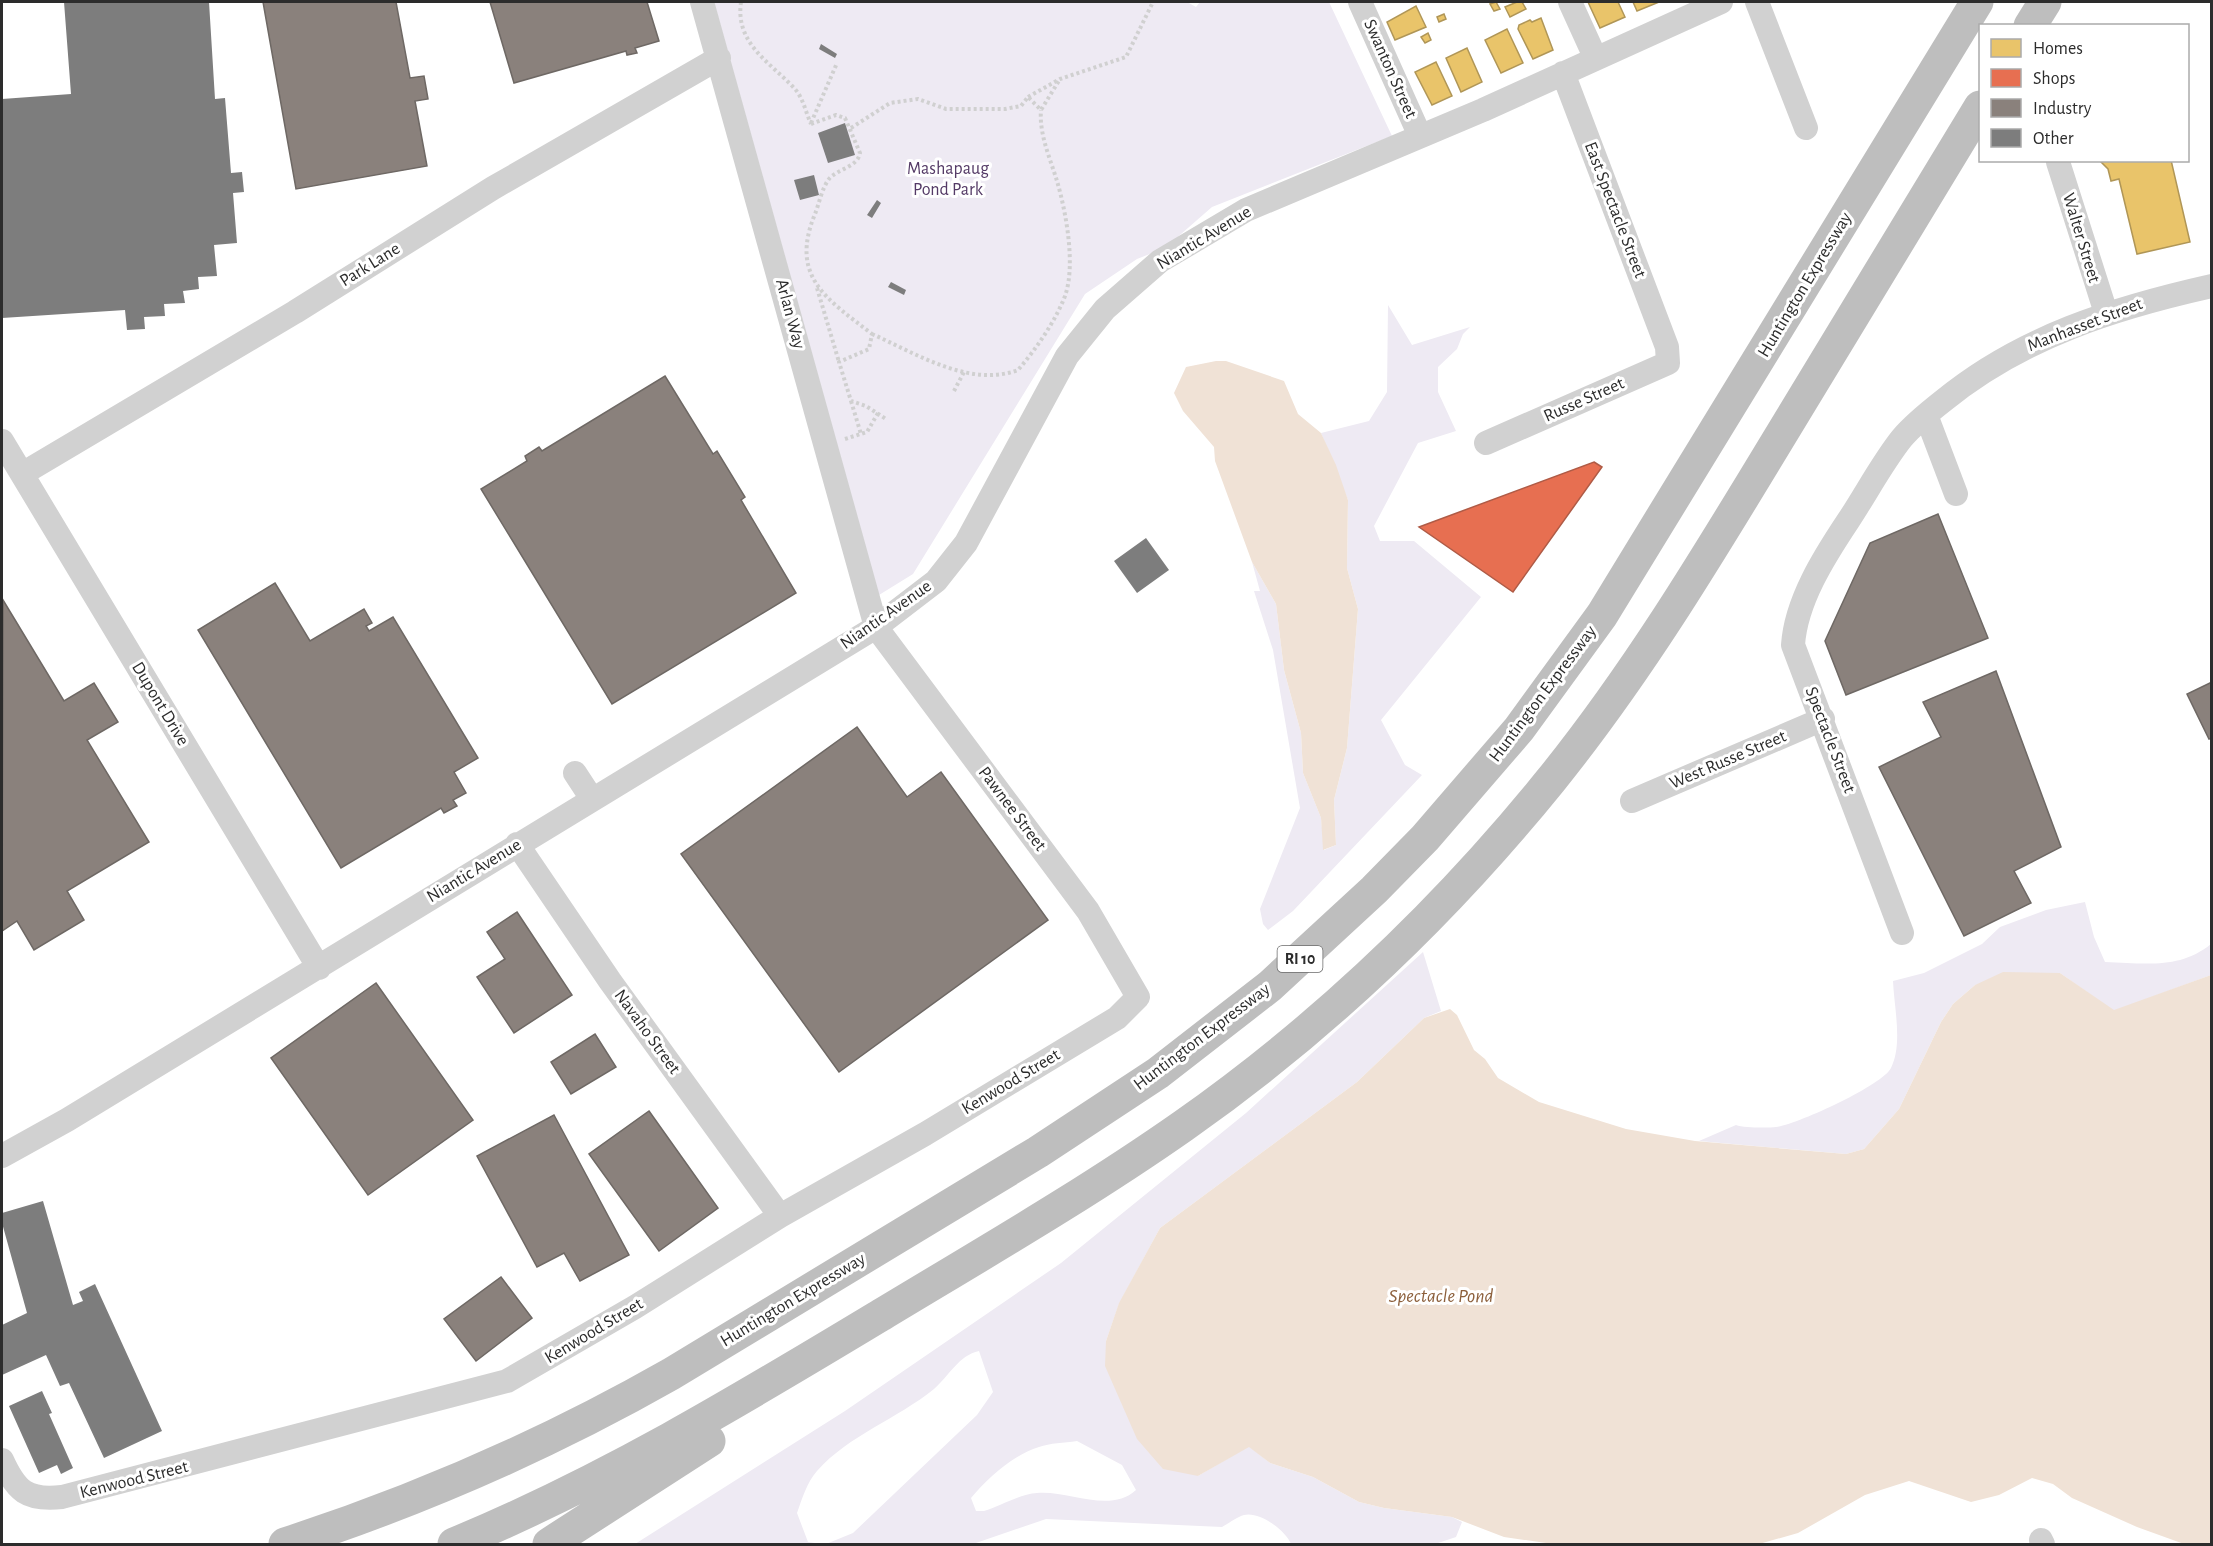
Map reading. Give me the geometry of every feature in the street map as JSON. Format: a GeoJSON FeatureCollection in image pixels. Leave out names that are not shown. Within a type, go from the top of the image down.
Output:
{"type":"FeatureCollection","features":[{"type":"Feature","properties":{"kind":"highway","name":"Huntington Expressway"},"geometry":{"type":"LineString","coordinates":[[285,1545],[357,1521],[481,1472],[601,1413],[671,1374],[1098,1114],[1214,1031],[1323,939],[1411,853],[1473,784],[1519,729],[1602,615],[1977,2]]}},
{"type":"Feature","properties":{"kind":"highway"},"geometry":{"type":"LineString","coordinates":[[2031,24],[2045,2]]}},
{"type":"Feature","properties":{"kind":"highway"},"geometry":{"type":"LineString","coordinates":[[454,1545],[581,1488],[644,1455],[1126,1165],[1244,1081],[1343,998],[1406,940],[1504,836],[1594,726],[1677,606],[1979,109]]}},
{"type":"Feature","properties":{"kind":"highway"},"geometry":{"type":"LineString","coordinates":[[549,1545],[771,1402],[911,1296]]}},
{"type":"Feature","properties":{"kind":"street","name":"Arlan Way"},"geometry":{"type":"LineString","coordinates":[[702,2],[876,627]]}},
{"type":"Feature","properties":{"kind":"street","name":"Swanton Street"},"geometry":{"type":"LineString","coordinates":[[1360,2],[1420,136]]}},
{"type":"Feature","properties":{"kind":"street"},"geometry":{"type":"LineString","coordinates":[[1570,2],[1595,57]]}},
{"type":"Feature","properties":{"kind":"street","name":"Niantic Avenue"},"geometry":{"type":"LineString","coordinates":[[2,1156],[67,1120],[319,968],[517,844],[876,627],[936,580],[966,543],[1067,356],[1106,309],[1160,261],[1246,210],[1420,136],[1721,2]]}},
{"type":"Feature","properties":{"kind":"street"},"geometry":{"type":"LineString","coordinates":[[1756,2],[1806,128]]}},
{"type":"Feature","properties":{"kind":"street","name":"Park Lane"},"geometry":{"type":"LineString","coordinates":[[22,474],[287,317],[493,188],[719,58]]}},
{"type":"Feature","properties":{"kind":"street","name":"East Spectacle Street"},"geometry":{"type":"LineString","coordinates":[[1563,72],[1667,347]]}},
{"type":"Feature","properties":{"kind":"street","name":"Walter Street"},"geometry":{"type":"LineString","coordinates":[[2058,162],[2106,314]]}},
{"type":"Feature","properties":{"kind":"street","name":"Manhasset Street"},"geometry":{"type":"LineString","coordinates":[[1831,549],[1903,437],[1961,386],[2011,354],[2066,328],[2106,314],[2211,286]]}},
{"type":"Feature","properties":{"kind":"street","name":"Russe Street"},"geometry":{"type":"LineString","coordinates":[[1486,443],[1668,363],[1667,347]]}},
{"type":"Feature","properties":{"kind":"street"},"geometry":{"type":"LineString","coordinates":[[1926,415],[1956,494]]}},
{"type":"Feature","properties":{"kind":"street","name":"Dupont Drive"},"geometry":{"type":"LineString","coordinates":[[2,441],[319,968]]}},
{"type":"Feature","properties":{"kind":"street","name":"Spectacle Street"},"geometry":{"type":"LineString","coordinates":[[1831,549],[1797,613],[1793,645],[1823,719],[1902,933]]}},
{"type":"Feature","properties":{"kind":"street","name":"Pawnee Street"},"geometry":{"type":"LineString","coordinates":[[876,627],[1088,911],[1138,997]]}},
{"type":"Feature","properties":{"kind":"street","name":"West Russe Street"},"geometry":{"type":"LineString","coordinates":[[1632,801],[1823,719]]}},
{"type":"Feature","properties":{"kind":"street"},"geometry":{"type":"LineString","coordinates":[[575,773],[592,799]]}},
{"type":"Feature","properties":{"kind":"street","name":"Navaho Street"},"geometry":{"type":"LineString","coordinates":[[517,844],[610,981],[780,1216]]}},
{"type":"Feature","properties":{"kind":"street","name":"Kenwood Street"},"geometry":{"type":"LineString","coordinates":[[2,1464],[16,1488],[23,1492],[47,1499],[62,1497],[507,1382],[780,1216],[925,1134],[1117,1018],[1138,997]]}},
{"type":"Feature","properties":{"kind":"path"},"geometry":{"type":"LineString","coordinates":[[741,2],[743,32],[754,50],[797,91],[811,124]]}},
{"type":"Feature","properties":{"kind":"path"},"geometry":{"type":"LineString","coordinates":[[851,128],[890,104],[909,100],[918,99],[946,109],[1005,109],[1021,106],[1028,97],[1060,80],[1126,57],[1153,2]]}},
{"type":"Feature","properties":{"kind":"path"},"geometry":{"type":"LineString","coordinates":[[811,124],[837,63]]}},
{"type":"Feature","properties":{"kind":"path"},"geometry":{"type":"LineString","coordinates":[[816,286],[872,334],[964,372],[984,377],[1018,370],[1041,339],[1065,295],[1069,252],[1065,208],[1042,132],[1041,110],[1060,80]]}},
{"type":"Feature","properties":{"kind":"path"},"geometry":{"type":"LineString","coordinates":[[1028,97],[1041,110]]}},
{"type":"Feature","properties":{"kind":"path"},"geometry":{"type":"LineString","coordinates":[[811,124],[836,115],[845,118],[851,128],[859,157],[829,179],[807,239],[805,255],[861,434]]}},
{"type":"Feature","properties":{"kind":"path"},"geometry":{"type":"LineString","coordinates":[[839,362],[869,349],[872,334]]}},
{"type":"Feature","properties":{"kind":"path"},"geometry":{"type":"LineString","coordinates":[[954,391],[964,372]]}},
{"type":"Feature","properties":{"kind":"path"},"geometry":{"type":"LineString","coordinates":[[851,401],[886,419]]}},
{"type":"Feature","properties":{"kind":"path"},"geometry":{"type":"LineString","coordinates":[[826,444],[861,434],[873,424],[878,413]]}},
{"type":"Feature","properties":{"kind":"green space","name":"Mashapaug Pond Park"},"geometry":{"type":"Polygon","coordinates":[[[714,2],[1187,2],[1196,7],[1200,2],[1329,2],[1392,136],[1212,207],[1165,248],[1137,259],[1085,294],[913,574],[879,595],[714,2]]]}},
{"type":"Feature","properties":{"kind":"green space"},"geometry":{"type":"Polygon","coordinates":[[[1388,305],[1412,345],[1470,327],[1463,334],[1457,349],[1438,367],[1438,392],[1456,431],[1418,443],[1374,526],[1380,541],[1414,541],[1481,597],[1381,720],[1405,765],[1422,775],[1293,911],[1268,930],[1263,924],[1260,909],[1300,808],[1273,650],[1254,591],[1260,591],[1252,562],[1276,604],[1284,670],[1301,733],[1303,773],[1321,818],[1324,850],[1336,845],[1334,800],[1347,748],[1358,609],[1347,568],[1348,500],[1321,433],[1369,421],[1387,392],[1388,305]]]}},
{"type":"Feature","properties":{"kind":"green space"},"geometry":{"type":"Polygon","coordinates":[[[2085,902],[2094,937],[2105,962],[2147,964],[2174,961],[2186,958],[2211,944],[2211,975],[2114,1011],[2060,973],[1975,985],[1953,1004],[1941,1022],[1899,1109],[1864,1149],[1846,1154],[1699,1141],[1736,1125],[1762,1128],[1786,1125],[1856,1094],[1885,1075],[1895,1058],[1897,1025],[1893,981],[1924,973],[1982,944],[2000,927],[2046,910],[2085,902]]]}},
{"type":"Feature","properties":{"kind":"green space"},"geometry":{"type":"Polygon","coordinates":[[[1423,952],[1441,1011],[1424,1018],[1357,1082],[1160,1228],[1119,1304],[1106,1341],[1198,1476],[1249,1446],[1270,1463],[1313,1477],[1359,1502],[1384,1508],[1452,1517],[1462,1522],[1456,1537],[1435,1544],[1291,1544],[1284,1533],[1272,1523],[1257,1516],[1244,1515],[1222,1527],[1046,1519],[973,1544],[826,1544],[853,1533],[977,1415],[993,1392],[979,1351],[960,1361],[934,1389],[920,1400],[858,1437],[830,1458],[813,1475],[797,1513],[808,1542],[822,1544],[635,1544],[845,1411],[1061,1263],[1246,1113],[1423,952]],[[1077,1441],[1048,1445],[1029,1451],[1011,1461],[993,1475],[971,1498],[976,1511],[984,1511],[1037,1493],[1101,1501],[1114,1500],[1126,1497],[1136,1490],[1122,1465],[1077,1441]]]}},
{"type":"Feature","properties":{"kind":"water"},"geometry":{"type":"Polygon","coordinates":[[[1226,361],[1284,381],[1298,414],[1321,433],[1336,465],[1348,500],[1347,568],[1358,609],[1347,748],[1334,800],[1336,845],[1323,850],[1321,818],[1303,773],[1301,733],[1284,670],[1276,604],[1252,562],[1215,461],[1214,447],[1183,411],[1174,393],[1186,367],[1226,361]]]}},
{"type":"Feature","properties":{"kind":"water","name":"Spectacle Pond"},"geometry":{"type":"Polygon","coordinates":[[[2003,972],[2060,973],[2114,1010],[2211,975],[2211,1543],[2184,1544],[2137,1527],[2072,1498],[2053,1484],[2032,1478],[1999,1495],[1971,1502],[1909,1481],[1865,1495],[1798,1533],[1759,1544],[1553,1544],[1504,1537],[1452,1517],[1384,1508],[1359,1502],[1313,1477],[1270,1463],[1249,1447],[1198,1476],[1163,1469],[1137,1439],[1105,1366],[1106,1341],[1119,1303],[1160,1228],[1357,1082],[1424,1018],[1450,1009],[1457,1015],[1474,1050],[1485,1059],[1498,1078],[1539,1102],[1626,1129],[1695,1141],[1846,1154],[1864,1149],[1899,1109],[1941,1022],[1953,1004],[1975,985],[2003,972]]]}},
{"type":"Feature","properties":{"kind":"building: Homes"},"geometry":{"type":"Polygon","coordinates":[[[1496,2],[1500,9],[1494,11],[1490,4],[1496,2]]]}},
{"type":"Feature","properties":{"kind":"building: Homes"},"geometry":{"type":"Polygon","coordinates":[[[1522,2],[1526,9],[1510,17],[1505,7],[1522,2]]]}},
{"type":"Feature","properties":{"kind":"building: Homes"},"geometry":{"type":"Polygon","coordinates":[[[1588,2],[1618,2],[1625,17],[1600,28],[1588,2]]]}},
{"type":"Feature","properties":{"kind":"building: Homes"},"geometry":{"type":"Polygon","coordinates":[[[1633,2],[1659,2],[1637,11],[1633,2]]]}},
{"type":"Feature","properties":{"kind":"building: Homes"},"geometry":{"type":"Polygon","coordinates":[[[1416,6],[1426,27],[1395,40],[1387,22],[1416,6]]]}},
{"type":"Feature","properties":{"kind":"building: Homes"},"geometry":{"type":"Polygon","coordinates":[[[1444,14],[1446,19],[1439,22],[1437,17],[1444,14]]]}},
{"type":"Feature","properties":{"kind":"building: Homes"},"geometry":{"type":"Polygon","coordinates":[[[1541,18],[1553,50],[1533,59],[1518,29],[1519,25],[1541,18]]]}},
{"type":"Feature","properties":{"kind":"building: Homes"},"geometry":{"type":"Polygon","coordinates":[[[1507,29],[1523,63],[1501,73],[1485,40],[1507,29]]]}},
{"type":"Feature","properties":{"kind":"building: Homes"},"geometry":{"type":"Polygon","coordinates":[[[1428,33],[1431,40],[1425,43],[1421,37],[1428,33]]]}},
{"type":"Feature","properties":{"kind":"building: Homes"},"geometry":{"type":"Polygon","coordinates":[[[1467,48],[1482,82],[1461,92],[1446,58],[1467,48]]]}},
{"type":"Feature","properties":{"kind":"building: Homes"},"geometry":{"type":"Polygon","coordinates":[[[1436,62],[1452,96],[1432,105],[1415,72],[1436,62]]]}},
{"type":"Feature","properties":{"kind":"building: Homes"},"geometry":{"type":"Polygon","coordinates":[[[2101,162],[2171,162],[2190,242],[2137,254],[2119,179],[2111,181],[2108,169],[2101,162]]]}},
{"type":"Feature","properties":{"kind":"building: Shops"},"geometry":{"type":"Polygon","coordinates":[[[1594,462],[1602,467],[1513,592],[1419,527],[1594,462]]]}},
{"type":"Feature","properties":{"kind":"building: Industry"},"geometry":{"type":"Polygon","coordinates":[[[263,2],[396,2],[410,78],[424,76],[428,99],[415,101],[427,166],[296,189],[263,2]]]}},
{"type":"Feature","properties":{"kind":"building: Industry"},"geometry":{"type":"Polygon","coordinates":[[[490,2],[647,2],[659,41],[635,48],[637,53],[627,55],[626,51],[514,83],[490,2]]]}},
{"type":"Feature","properties":{"kind":"building: Industry"},"geometry":{"type":"Polygon","coordinates":[[[665,376],[713,454],[717,451],[745,497],[741,500],[796,593],[612,704],[481,489],[527,461],[525,456],[539,447],[542,451],[665,376]]]}},
{"type":"Feature","properties":{"kind":"building: Industry"},"geometry":{"type":"Polygon","coordinates":[[[1938,514],[1988,638],[1846,695],[1825,641],[1870,543],[1938,514]]]}},
{"type":"Feature","properties":{"kind":"building: Industry"},"geometry":{"type":"Polygon","coordinates":[[[275,583],[310,641],[364,609],[372,623],[366,626],[369,631],[393,617],[478,758],[454,772],[466,793],[453,800],[457,806],[444,813],[441,808],[341,868],[198,630],[275,583]]]}},
{"type":"Feature","properties":{"kind":"building: Industry"},"geometry":{"type":"Polygon","coordinates":[[[3,600],[64,701],[94,683],[118,722],[87,740],[149,842],[67,891],[84,920],[34,950],[17,921],[2,931],[3,600]]]}},
{"type":"Feature","properties":{"kind":"building: Industry"},"geometry":{"type":"Polygon","coordinates":[[[1996,671],[2061,847],[2014,871],[2031,903],[1964,936],[1879,767],[1941,737],[1923,702],[1996,671]]]}},
{"type":"Feature","properties":{"kind":"building: Industry"},"geometry":{"type":"Polygon","coordinates":[[[2212,682],[2212,738],[2209,739],[2187,694],[2212,682]]]}},
{"type":"Feature","properties":{"kind":"building: Industry"},"geometry":{"type":"Polygon","coordinates":[[[857,727],[907,797],[941,772],[1048,920],[839,1072],[681,854],[857,727]]]}},
{"type":"Feature","properties":{"kind":"building: Industry"},"geometry":{"type":"Polygon","coordinates":[[[517,912],[572,995],[514,1033],[477,977],[505,959],[487,932],[517,912]]]}},
{"type":"Feature","properties":{"kind":"building: Industry"},"geometry":{"type":"Polygon","coordinates":[[[376,983],[473,1120],[368,1195],[271,1058],[376,983]]]}},
{"type":"Feature","properties":{"kind":"building: Industry"},"geometry":{"type":"Polygon","coordinates":[[[595,1034],[616,1067],[571,1094],[551,1062],[595,1034]]]}},
{"type":"Feature","properties":{"kind":"building: Industry"},"geometry":{"type":"Polygon","coordinates":[[[649,1111],[718,1208],[659,1251],[589,1154],[649,1111]]]}},
{"type":"Feature","properties":{"kind":"building: Industry"},"geometry":{"type":"Polygon","coordinates":[[[554,1115],[629,1255],[580,1281],[564,1253],[537,1267],[477,1156],[554,1115]]]}},
{"type":"Feature","properties":{"kind":"building: Industry"},"geometry":{"type":"Polygon","coordinates":[[[501,1277],[532,1318],[476,1361],[444,1319],[501,1277]]]}},
{"type":"Feature","properties":{"kind":"building: Other"},"geometry":{"type":"Polygon","coordinates":[[[64,2],[209,2],[215,99],[225,98],[231,173],[242,172],[244,192],[233,193],[237,243],[214,245],[217,276],[198,277],[199,289],[183,291],[185,303],[164,304],[165,316],[144,317],[145,329],[127,330],[125,310],[2,318],[2,99],[71,94],[64,2]]]}},
{"type":"Feature","properties":{"kind":"building: Other"},"geometry":{"type":"Polygon","coordinates":[[[821,44],[837,54],[835,58],[819,49],[821,44]]]}},
{"type":"Feature","properties":{"kind":"building: Other"},"geometry":{"type":"Polygon","coordinates":[[[845,123],[855,155],[828,163],[818,133],[845,123]]]}},
{"type":"Feature","properties":{"kind":"building: Other"},"geometry":{"type":"Polygon","coordinates":[[[814,175],[819,195],[800,200],[794,180],[814,175]]]}},
{"type":"Feature","properties":{"kind":"building: Other"},"geometry":{"type":"Polygon","coordinates":[[[877,200],[881,203],[872,218],[867,215],[877,200]]]}},
{"type":"Feature","properties":{"kind":"building: Other"},"geometry":{"type":"Polygon","coordinates":[[[891,282],[906,290],[904,295],[888,287],[891,282]]]}},
{"type":"Feature","properties":{"kind":"building: Other"},"geometry":{"type":"Polygon","coordinates":[[[1146,538],[1169,570],[1137,593],[1114,561],[1146,538]]]}},
{"type":"Feature","properties":{"kind":"building: Other"},"geometry":{"type":"Polygon","coordinates":[[[43,1201],[73,1305],[83,1301],[79,1292],[95,1284],[162,1431],[104,1458],[69,1383],[60,1386],[46,1355],[2,1375],[2,1325],[27,1313],[2,1223],[2,1213],[43,1201]]]}},
{"type":"Feature","properties":{"kind":"building: Other"},"geometry":{"type":"Polygon","coordinates":[[[42,1391],[52,1413],[49,1414],[73,1468],[61,1474],[57,1465],[39,1473],[9,1406],[42,1391]]]}}]}
